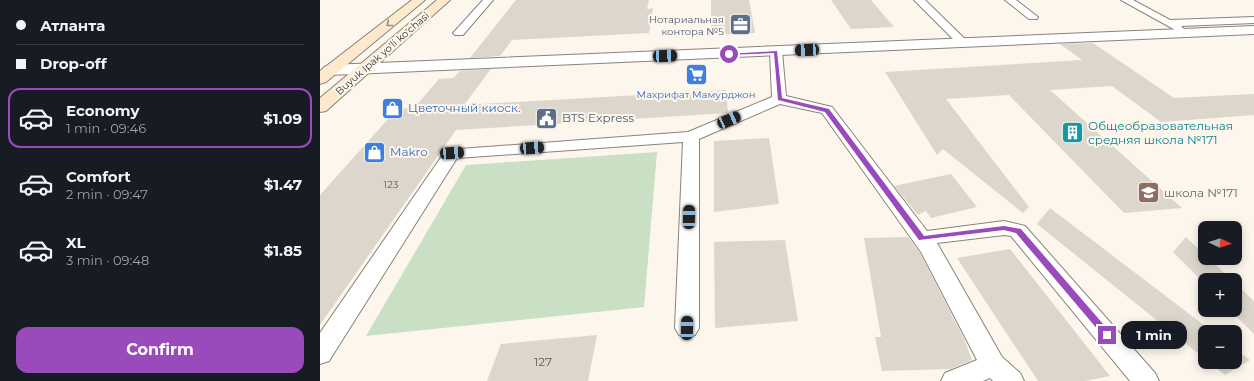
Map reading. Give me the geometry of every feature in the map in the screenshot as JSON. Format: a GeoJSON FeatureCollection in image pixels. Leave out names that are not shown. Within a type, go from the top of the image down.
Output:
{"type":"FeatureCollection","features":[{"type":"Feature","properties":{"kind":"main road","name":"Buyuk Ipak yo'li ko'chasi"},"geometry":{"type":"LineString","coordinates":[[325,74],[419,0]]}},
{"type":"Feature","properties":{"kind":"main road","name":"Buyuk Ipak yo'li ko'chasi"},"geometry":{"type":"LineString","coordinates":[[320,107],[444,0]]}},
{"type":"Feature","properties":{"kind":"street"},"geometry":{"type":"LineString","coordinates":[[325,74],[364,69],[1187,33],[1250,32]]}},
{"type":"Feature","properties":{"kind":"lane"},"geometry":{"type":"LineString","coordinates":[[459,32],[488,0]]}},
{"type":"Feature","properties":{"kind":"lane"},"geometry":{"type":"LineString","coordinates":[[919,0],[963,43]]}},
{"type":"Feature","properties":{"kind":"lane"},"geometry":{"type":"LineString","coordinates":[[1010,0],[1033,16]]}},
{"type":"Feature","properties":{"kind":"lane"},"geometry":{"type":"LineString","coordinates":[[1126,0],[1187,33]]}},
{"type":"Feature","properties":{"kind":"lane"},"geometry":{"type":"LineString","coordinates":[[1169,23],[1254,20]]}},
{"type":"Feature","properties":{"kind":"lane"},"geometry":{"type":"LineString","coordinates":[[776,52],[779,99]]}},
{"type":"Feature","properties":{"kind":"lane"},"geometry":{"type":"LineString","coordinates":[[320,353],[452,153],[691,137],[779,99],[827,110],[930,249],[1002,373],[954,381]]}},
{"type":"Feature","properties":{"kind":"lane"},"geometry":{"type":"LineString","coordinates":[[687,328],[691,137]]}},
{"type":"Feature","properties":{"kind":"lane"},"geometry":{"type":"LineString","coordinates":[[922,238],[1004,228],[1018,231],[1146,381]]}},
{"type":"Feature","properties":{"kind":"green space"},"geometry":{"type":"Polygon","coordinates":[[[657,152],[644,307],[366,336],[466,165],[657,152]]]}},
{"type":"Feature","properties":{"kind":"building"},"geometry":{"type":"Polygon","coordinates":[[[516,0],[649,0],[647,9],[653,8],[649,33],[512,40],[500,56],[470,58],[516,0]]]}},
{"type":"Feature","properties":{"kind":"building"},"geometry":{"type":"Polygon","coordinates":[[[711,0],[749,0],[755,33],[711,35],[711,0]]]}},
{"type":"Feature","properties":{"kind":"building"},"geometry":{"type":"Polygon","coordinates":[[[831,0],[871,0],[894,27],[851,29],[831,0]]]}},
{"type":"Feature","properties":{"kind":"building","name":"Общеобразовательная средняя школа №171"},"geometry":{"type":"Polygon","coordinates":[[[1093,43],[1174,98],[1254,94],[1254,115],[1161,122],[1112,86],[1050,90],[1182,208],[1124,213],[1009,95],[946,99],[1029,207],[1023,213],[943,149],[937,155],[885,72],[1082,60],[1060,44],[1093,43]]]}},
{"type":"Feature","properties":{"kind":"building"},"geometry":{"type":"Polygon","coordinates":[[[491,69],[464,105],[726,90],[728,113],[456,130],[320,325],[320,195],[397,109],[414,108],[439,79],[453,78],[460,71],[491,69]]]}},
{"type":"Feature","properties":{"kind":"building"},"geometry":{"type":"Polygon","coordinates":[[[769,138],[779,204],[714,212],[714,141],[769,138]]]}},
{"type":"Feature","properties":{"kind":"building"},"geometry":{"type":"Polygon","coordinates":[[[951,174],[977,207],[931,218],[926,211],[918,215],[894,186],[951,174]]]}},
{"type":"Feature","properties":{"kind":"building"},"geometry":{"type":"Polygon","coordinates":[[[1050,208],[1204,325],[1198,325],[1198,353],[1037,224],[1050,208]]]}},
{"type":"Feature","properties":{"kind":"building"},"geometry":{"type":"Polygon","coordinates":[[[908,237],[920,253],[964,339],[972,360],[951,369],[882,371],[875,337],[881,337],[864,238],[908,237]]]}},
{"type":"Feature","properties":{"kind":"building"},"geometry":{"type":"Polygon","coordinates":[[[1186,237],[1198,248],[1198,265],[1216,265],[1224,273],[1198,273],[1198,277],[1173,252],[1186,237]]]}},
{"type":"Feature","properties":{"kind":"building"},"geometry":{"type":"Polygon","coordinates":[[[785,240],[798,321],[715,328],[714,242],[785,240]]]}},
{"type":"Feature","properties":{"kind":"building"},"geometry":{"type":"Polygon","coordinates":[[[1010,249],[1110,376],[1085,381],[1038,381],[957,258],[1010,249]]]}},
{"type":"Feature","properties":{"kind":"building"},"geometry":{"type":"Polygon","coordinates":[[[1242,290],[1254,301],[1254,334],[1237,317],[1242,317],[1242,290]]]}},
{"type":"Feature","properties":{"kind":"building"},"geometry":{"type":"Polygon","coordinates":[[[597,335],[588,381],[487,381],[501,344],[597,335]]]}},
{"type":"Feature","properties":{"kind":"building"},"geometry":{"type":"Polygon","coordinates":[[[1242,354],[1250,360],[1242,365],[1242,354]]]}},
{"type":"Feature","properties":{"kind":"building"},"geometry":{"type":"Polygon","coordinates":[[[1218,369],[1235,369],[1225,375],[1218,369]]]}},
{"type":"Feature","properties":{"kind":"place","name":"Нотариальная контора №5"},"geometry":{"type":"Point","coordinates":[740,25]}},
{"type":"Feature","properties":{"kind":"place","name":"Махрифат Мамурджон"},"geometry":{"type":"Point","coordinates":[696,74]}},
{"type":"Feature","properties":{"kind":"place","name":"Цветочный киоск."},"geometry":{"type":"Point","coordinates":[393,108]}},
{"type":"Feature","properties":{"kind":"place","name":"BTS Express"},"geometry":{"type":"Point","coordinates":[546,118]}},
{"type":"Feature","properties":{"kind":"place","name":"Общеобразовательная средняя школа №171"},"geometry":{"type":"Point","coordinates":[1072,133]}},
{"type":"Feature","properties":{"kind":"place","name":"Makro"},"geometry":{"type":"Point","coordinates":[374,152]}},
{"type":"Feature","properties":{"kind":"place","name":"школа №171"},"geometry":{"type":"Point","coordinates":[1149,193]}},
{"type":"Feature","properties":{"kind":"route"},"geometry":{"type":"LineString","coordinates":[[729,54],[776,52],[779,99],[827,110],[922,238],[1004,228],[1018,231],[1107,335]]}}]}
